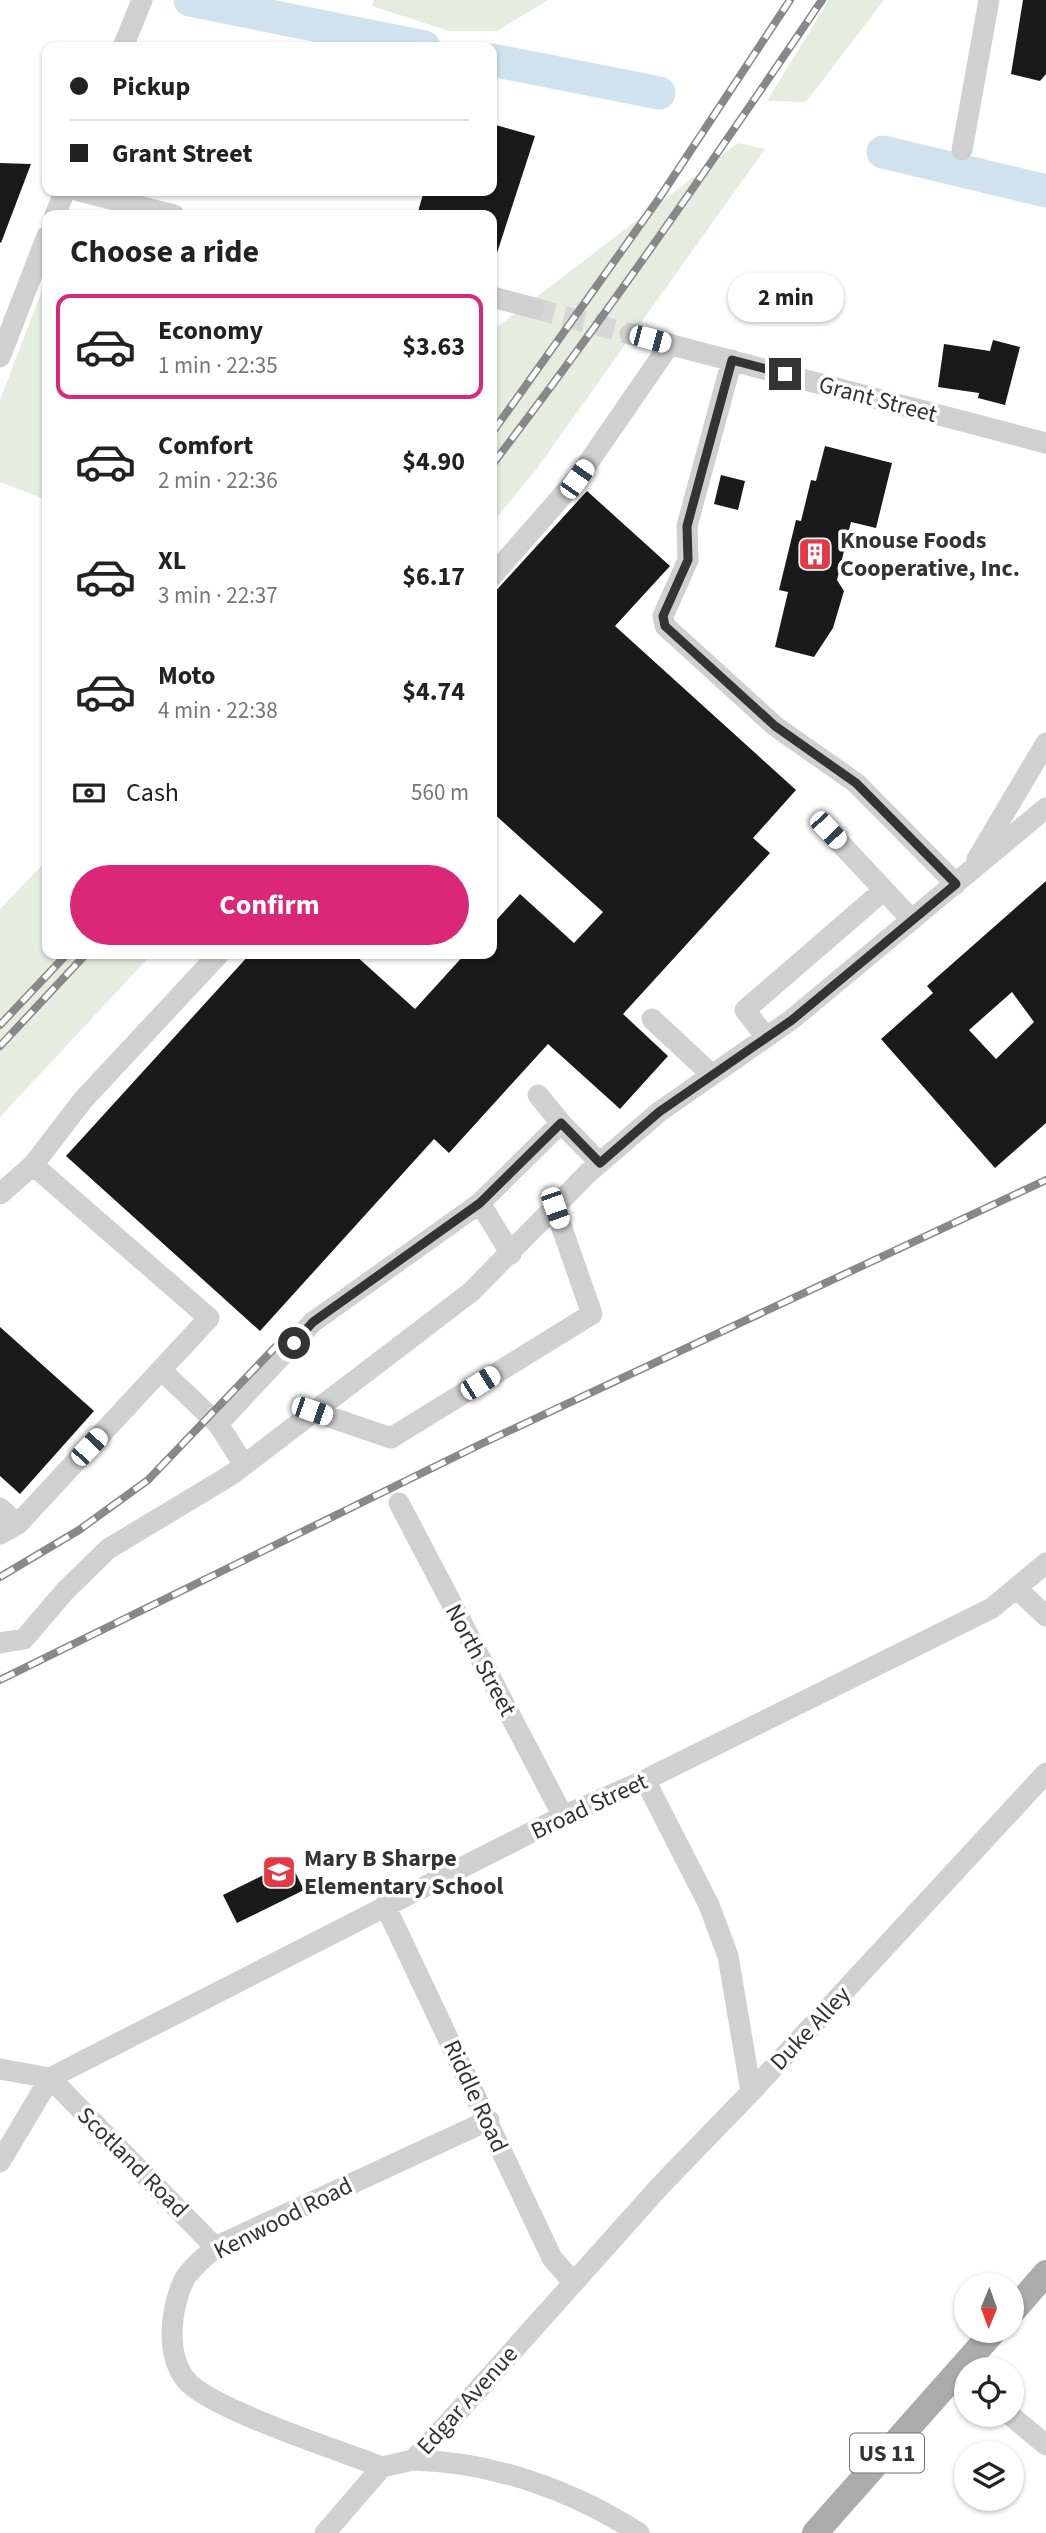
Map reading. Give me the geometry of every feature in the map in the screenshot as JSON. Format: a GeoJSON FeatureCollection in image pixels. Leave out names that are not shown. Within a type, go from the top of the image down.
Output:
{"type":"FeatureCollection","features":[{"type":"Feature","properties":{"kind":"main road"},"geometry":{"type":"LineString","coordinates":[[1024,2298],[1046,2273]]}},
{"type":"Feature","properties":{"kind":"main road","name":"US 11"},"geometry":{"type":"LineString","coordinates":[[815,2533],[954,2384]]}},
{"type":"Feature","properties":{"kind":"street"},"geometry":{"type":"LineString","coordinates":[[962,150],[989,0]]}},
{"type":"Feature","properties":{"kind":"street"},"geometry":{"type":"LineString","coordinates":[[125,42],[141,2]]}},
{"type":"Feature","properties":{"kind":"street"},"geometry":{"type":"LineString","coordinates":[[99,196],[154,210]]}},
{"type":"Feature","properties":{"kind":"street"},"geometry":{"type":"LineString","coordinates":[[0,357],[42,249]]}},
{"type":"Feature","properties":{"kind":"street"},"geometry":{"type":"LineString","coordinates":[[497,298],[534,308]]}},
{"type":"Feature","properties":{"kind":"street","name":"Grant Street"},"geometry":{"type":"LineString","coordinates":[[630,334],[1046,443]]}},
{"type":"Feature","properties":{"kind":"street"},"geometry":{"type":"LineString","coordinates":[[497,570],[577,479],[670,344]]}},
{"type":"Feature","properties":{"kind":"street"},"geometry":{"type":"LineString","coordinates":[[732,360],[687,526],[688,560],[663,616],[665,626],[775,726],[856,783],[961,880]]}},
{"type":"Feature","properties":{"kind":"street"},"geometry":{"type":"LineString","coordinates":[[961,880],[1046,743]]}},
{"type":"Feature","properties":{"kind":"street"},"geometry":{"type":"LineString","coordinates":[[0,1643],[24,1639],[65,1591],[108,1549],[244,1465],[471,1292],[600,1163],[659,1112],[766,1037],[1046,808]]}},
{"type":"Feature","properties":{"kind":"street"},"geometry":{"type":"LineString","coordinates":[[828,830],[912,920]]}},
{"type":"Feature","properties":{"kind":"street"},"geometry":{"type":"LineString","coordinates":[[766,1037],[745,1010],[884,890]]}},
{"type":"Feature","properties":{"kind":"street"},"geometry":{"type":"LineString","coordinates":[[0,1194],[33,1165],[83,1100],[214,959]]}},
{"type":"Feature","properties":{"kind":"street"},"geometry":{"type":"LineString","coordinates":[[652,1019],[712,1075]]}},
{"type":"Feature","properties":{"kind":"street"},"geometry":{"type":"LineString","coordinates":[[538,1095],[600,1163]]}},
{"type":"Feature","properties":{"kind":"street"},"geometry":{"type":"LineString","coordinates":[[218,1424],[313,1322],[480,1203],[561,1123]]}},
{"type":"Feature","properties":{"kind":"street"},"geometry":{"type":"LineString","coordinates":[[0,1508],[9,1529],[209,1318],[33,1165]]}},
{"type":"Feature","properties":{"kind":"street"},"geometry":{"type":"LineString","coordinates":[[480,1203],[511,1254]]}},
{"type":"Feature","properties":{"kind":"street"},"geometry":{"type":"LineString","coordinates":[[312,1411],[391,1438],[592,1314],[555,1208]]}},
{"type":"Feature","properties":{"kind":"street"},"geometry":{"type":"LineString","coordinates":[[161,1370],[218,1424],[244,1465]]}},
{"type":"Feature","properties":{"kind":"street","name":"North Street"},"geometry":{"type":"LineString","coordinates":[[399,1503],[563,1816]]}},
{"type":"Feature","properties":{"kind":"street","name":"Broad Street"},"geometry":{"type":"LineString","coordinates":[[50,2078],[563,1816],[645,1780],[992,1608],[1046,1563]]}},
{"type":"Feature","properties":{"kind":"street"},"geometry":{"type":"LineString","coordinates":[[1016,1588],[1046,1616]]}},
{"type":"Feature","properties":{"kind":"street","name":"Duke Alley"},"geometry":{"type":"LineString","coordinates":[[573,2282],[1046,1773]]}},
{"type":"Feature","properties":{"kind":"street"},"geometry":{"type":"LineString","coordinates":[[645,1780],[709,1905],[728,1956],[751,2092]]}},
{"type":"Feature","properties":{"kind":"street","name":"Riddle Road"},"geometry":{"type":"LineString","coordinates":[[385,1905],[552,2258],[573,2282]]}},
{"type":"Feature","properties":{"kind":"street"},"geometry":{"type":"LineString","coordinates":[[0,2070],[50,2078],[0,2162]]}},
{"type":"Feature","properties":{"kind":"street","name":"Scotland Road"},"geometry":{"type":"LineString","coordinates":[[50,2078],[215,2247]]}},
{"type":"Feature","properties":{"kind":"street","name":"Kenwood Road"},"geometry":{"type":"LineString","coordinates":[[382,2467],[217,2402],[187,2380],[174,2355],[173,2317],[184,2280],[215,2247],[489,2120]]}},
{"type":"Feature","properties":{"kind":"street","name":"Edgar Avenue"},"geometry":{"type":"LineString","coordinates":[[382,2467],[413,2460],[573,2282]]}},
{"type":"Feature","properties":{"kind":"street"},"geometry":{"type":"LineString","coordinates":[[1024,2427],[1046,2445]]}},
{"type":"Feature","properties":{"kind":"street"},"geometry":{"type":"LineString","coordinates":[[413,2460],[450,2461],[509,2475],[581,2501],[639,2533]]}},
{"type":"Feature","properties":{"kind":"street"},"geometry":{"type":"LineString","coordinates":[[325,2533],[382,2467]]}},
{"type":"Feature","properties":{"kind":"shaded area"},"geometry":{"type":"Polygon","coordinates":[[[374,0],[548,0],[497,31],[449,31],[372,6],[374,0]]]}},
{"type":"Feature","properties":{"kind":"shaded area"},"geometry":{"type":"Polygon","coordinates":[[[829,0],[884,0],[806,102],[767,101],[829,0]]]}},
{"type":"Feature","properties":{"kind":"shaded area"},"geometry":{"type":"Polygon","coordinates":[[[738,143],[765,149],[535,471],[497,517],[497,327],[738,143]]]}},
{"type":"Feature","properties":{"kind":"shaded area"},"geometry":{"type":"Polygon","coordinates":[[[42,290],[42,498],[0,482],[0,400],[42,290]]]}},
{"type":"Feature","properties":{"kind":"shaded area"},"geometry":{"type":"Polygon","coordinates":[[[42,865],[42,959],[147,959],[0,1117],[0,909],[42,865]]]}},
{"type":"Feature","properties":{"kind":"building"},"geometry":{"type":"Polygon","coordinates":[[[1023,0],[1046,0],[1046,74],[1040,81],[1011,74],[1023,0]]]}},
{"type":"Feature","properties":{"kind":"building"},"geometry":{"type":"Polygon","coordinates":[[[497,125],[535,136],[497,253],[497,210],[418,210],[423,196],[497,196],[497,125]]]}},
{"type":"Feature","properties":{"kind":"building"},"geometry":{"type":"Polygon","coordinates":[[[0,163],[31,164],[1,243],[0,242],[0,163]]]}},
{"type":"Feature","properties":{"kind":"building"},"geometry":{"type":"Polygon","coordinates":[[[993,340],[1020,347],[1005,405],[978,398],[979,393],[938,387],[944,344],[990,351],[993,340]]]}},
{"type":"Feature","properties":{"kind":"building","name":"Knouse Foods Cooperative, Inc."},"geometry":{"type":"Polygon","coordinates":[[[825,446],[892,463],[876,528],[851,522],[837,580],[844,591],[833,628],[814,657],[775,647],[788,592],[779,590],[796,520],[801,521],[811,480],[816,481],[825,446]]]}},
{"type":"Feature","properties":{"kind":"building"},"geometry":{"type":"Polygon","coordinates":[[[721,475],[745,481],[738,510],[714,504],[721,475]]]}},
{"type":"Feature","properties":{"kind":"building"},"geometry":{"type":"Polygon","coordinates":[[[587,491],[670,566],[615,626],[796,790],[753,838],[770,853],[623,1014],[668,1056],[620,1109],[548,1044],[449,1153],[434,1139],[260,1331],[66,1156],[245,959],[360,959],[415,1009],[460,959],[497,959],[497,919],[520,894],[574,943],[603,912],[497,817],[497,590],[587,491]]]}},
{"type":"Feature","properties":{"kind":"building"},"geometry":{"type":"Polygon","coordinates":[[[1046,881],[1046,1123],[995,1168],[881,1039],[933,993],[927,986],[1046,881]],[[1012,992],[969,1030],[996,1059],[1034,1022],[1012,992]]]}},
{"type":"Feature","properties":{"kind":"building"},"geometry":{"type":"Polygon","coordinates":[[[0,1327],[94,1411],[20,1494],[0,1476],[0,1327]]]}},
{"type":"Feature","properties":{"kind":"building"},"geometry":{"type":"Polygon","coordinates":[[[290,1862],[304,1890],[237,1923],[223,1895],[290,1862]]]}},
{"type":"Feature","properties":{"kind":"waterway"},"geometry":{"type":"LineString","coordinates":[[190,0],[399,42]]}},
{"type":"Feature","properties":{"kind":"waterway"},"geometry":{"type":"LineString","coordinates":[[497,61],[659,93]]}},
{"type":"Feature","properties":{"kind":"waterway"},"geometry":{"type":"LineString","coordinates":[[883,152],[1046,191]]}},
{"type":"Feature","properties":{"kind":"tunnel"},"geometry":{"type":"LineString","coordinates":[[534,308],[630,334]]}},
{"type":"Feature","properties":{"kind":"railway"},"geometry":{"type":"LineString","coordinates":[[497,426],[660,197],[790,0]]}},
{"type":"Feature","properties":{"kind":"railway"},"geometry":{"type":"LineString","coordinates":[[497,458],[660,235],[822,0]]}},
{"type":"Feature","properties":{"kind":"railway"},"geometry":{"type":"LineString","coordinates":[[0,1025],[62,959]]}},
{"type":"Feature","properties":{"kind":"railway"},"geometry":{"type":"LineString","coordinates":[[0,1046],[81,959]]}},
{"type":"Feature","properties":{"kind":"railway"},"geometry":{"type":"LineString","coordinates":[[0,1680],[483,1443],[1046,1180]]}},
{"type":"Feature","properties":{"kind":"railway"},"geometry":{"type":"LineString","coordinates":[[0,1577],[79,1530],[148,1480],[286,1336]]}},
{"type":"Feature","properties":{"kind":"place","name":"Knouse Foods Cooperative, Inc."},"geometry":{"type":"Point","coordinates":[815,554]}},
{"type":"Feature","properties":{"kind":"place","name":"Mary B Sharpe Elementary School"},"geometry":{"type":"Point","coordinates":[279,1872]}},
{"type":"Feature","properties":{"kind":"route"},"geometry":{"type":"LineString","coordinates":[[294,1343],[313,1322],[480,1203],[561,1123],[600,1163],[659,1112],[792,1020],[956,884],[856,783],[821,761],[775,726],[665,626],[663,616],[688,560],[687,526],[732,360],[785,374]]}}]}
